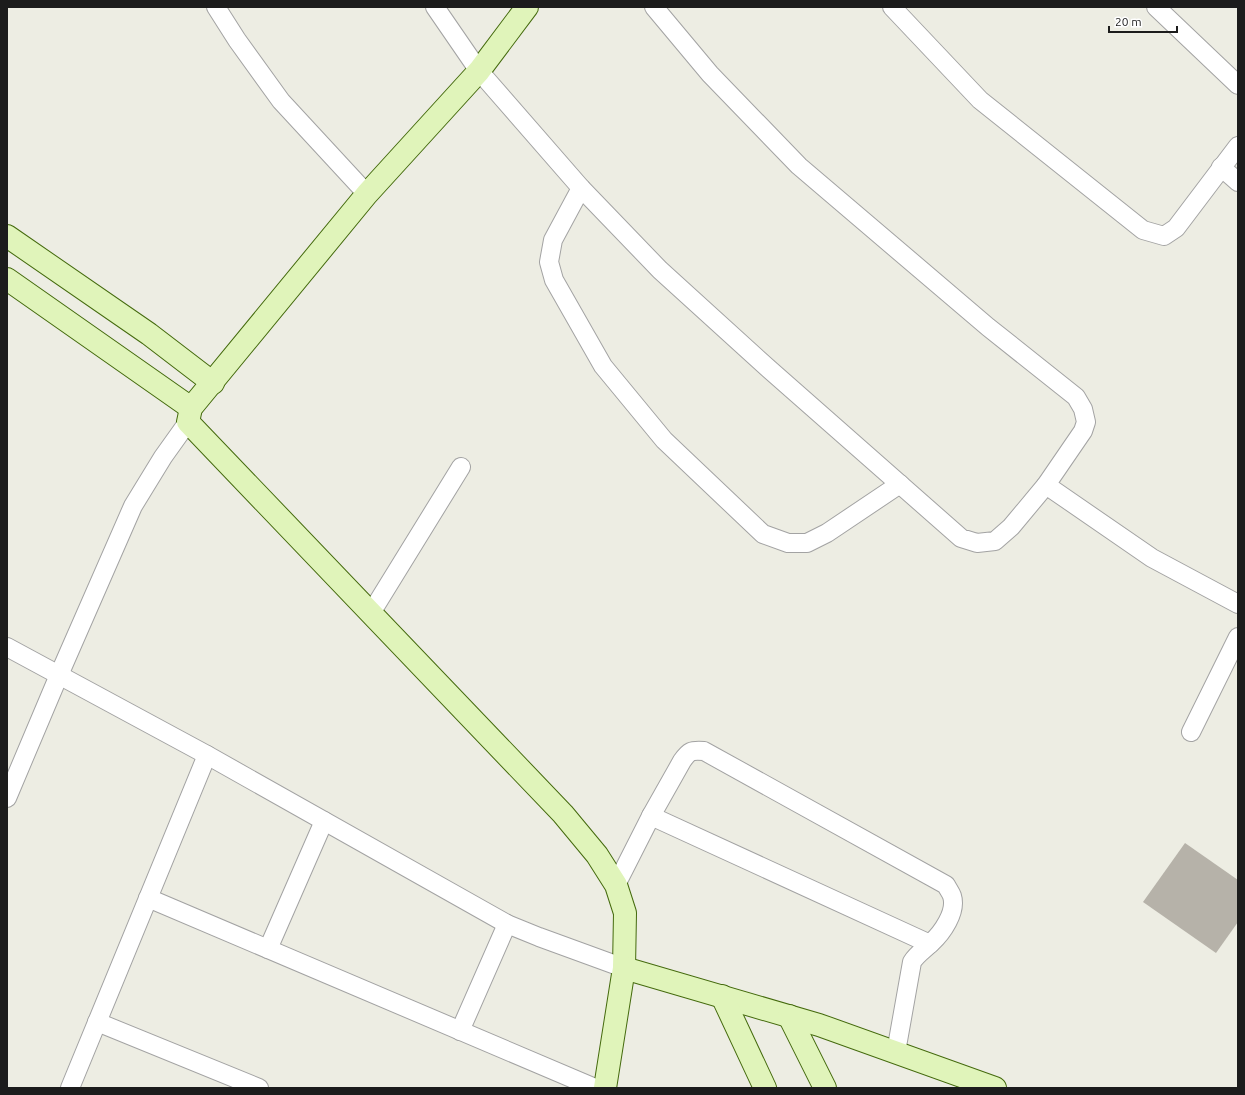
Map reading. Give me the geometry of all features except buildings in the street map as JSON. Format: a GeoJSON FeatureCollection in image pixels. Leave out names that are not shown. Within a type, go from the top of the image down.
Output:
{"type":"FeatureCollection","features":[{"type":"Feature","properties":{"kind":"street"},"geometry":{"type":"LineString","coordinates":[[216,7],[237,40],[282,101],[367,194]]}},
{"type":"Feature","properties":{"kind":"street"},"geometry":{"type":"LineString","coordinates":[[435,7],[479,71],[581,188],[660,270],[768,369],[962,538],[977,543],[995,541],[1011,527],[1046,485],[1083,431],[1086,422],[1083,409],[1076,397],[988,327],[799,166],[710,74],[654,7]]}},
{"type":"Feature","properties":{"kind":"street"},"geometry":{"type":"LineString","coordinates":[[7,798],[133,506],[190,415],[213,383],[367,194],[479,71],[527,7]]}},
{"type":"Feature","properties":{"kind":"street"},"geometry":{"type":"LineString","coordinates":[[892,7],[980,100],[1143,230],[1164,236],[1176,228],[1238,146]]}},
{"type":"Feature","properties":{"kind":"street"},"geometry":{"type":"LineString","coordinates":[[1156,7],[1238,85]]}},
{"type":"Feature","properties":{"kind":"street"},"geometry":{"type":"LineString","coordinates":[[1221,167],[1238,182]]}},
{"type":"Feature","properties":{"kind":"street"},"geometry":{"type":"LineString","coordinates":[[581,188],[553,240],[549,262],[554,280],[603,366],[664,440],[763,534],[788,543],[806,543],[827,533],[900,484]]}},
{"type":"Feature","properties":{"kind":"street"},"geometry":{"type":"LineString","coordinates":[[7,236],[149,334],[213,383]]}},
{"type":"Feature","properties":{"kind":"street"},"geometry":{"type":"LineString","coordinates":[[7,279],[190,415],[371,613],[563,814],[597,855],[616,885],[625,913],[624,968],[605,1088]]}},
{"type":"Feature","properties":{"kind":"street"},"geometry":{"type":"LineString","coordinates":[[371,613],[461,468]]}},
{"type":"Feature","properties":{"kind":"street"},"geometry":{"type":"LineString","coordinates":[[1046,485],[1152,558],[1238,604]]}},
{"type":"Feature","properties":{"kind":"street"},"geometry":{"type":"LineString","coordinates":[[1191,732],[1238,638]]}},
{"type":"Feature","properties":{"kind":"street"},"geometry":{"type":"LineString","coordinates":[[9,653],[59,675],[207,755],[507,924],[538,937],[624,968],[819,1025],[986,1086]]}},
{"type":"Feature","properties":{"kind":"street"},"geometry":{"type":"LineString","coordinates":[[616,885],[651,816],[682,761],[687,753],[694,750],[704,752],[946,885],[952,897],[952,907],[948,921],[940,933],[930,944],[916,955],[912,962],[896,1052]]}},
{"type":"Feature","properties":{"kind":"street"},"geometry":{"type":"LineString","coordinates":[[70,1088],[207,755]]}},
{"type":"Feature","properties":{"kind":"street"},"geometry":{"type":"LineString","coordinates":[[651,816],[930,944]]}},
{"type":"Feature","properties":{"kind":"street"},"geometry":{"type":"LineString","coordinates":[[268,949],[324,821]]}},
{"type":"Feature","properties":{"kind":"street"},"geometry":{"type":"LineString","coordinates":[[148,898],[595,1088]]}},
{"type":"Feature","properties":{"kind":"street"},"geometry":{"type":"LineString","coordinates":[[460,1031],[507,924]]}},
{"type":"Feature","properties":{"kind":"street"},"geometry":{"type":"LineString","coordinates":[[722,996],[765,1088]]}},
{"type":"Feature","properties":{"kind":"street"},"geometry":{"type":"LineString","coordinates":[[789,1016],[825,1088]]}},
{"type":"Feature","properties":{"kind":"street"},"geometry":{"type":"LineString","coordinates":[[97,1022],[236,1084],[258,1088]]}}]}
